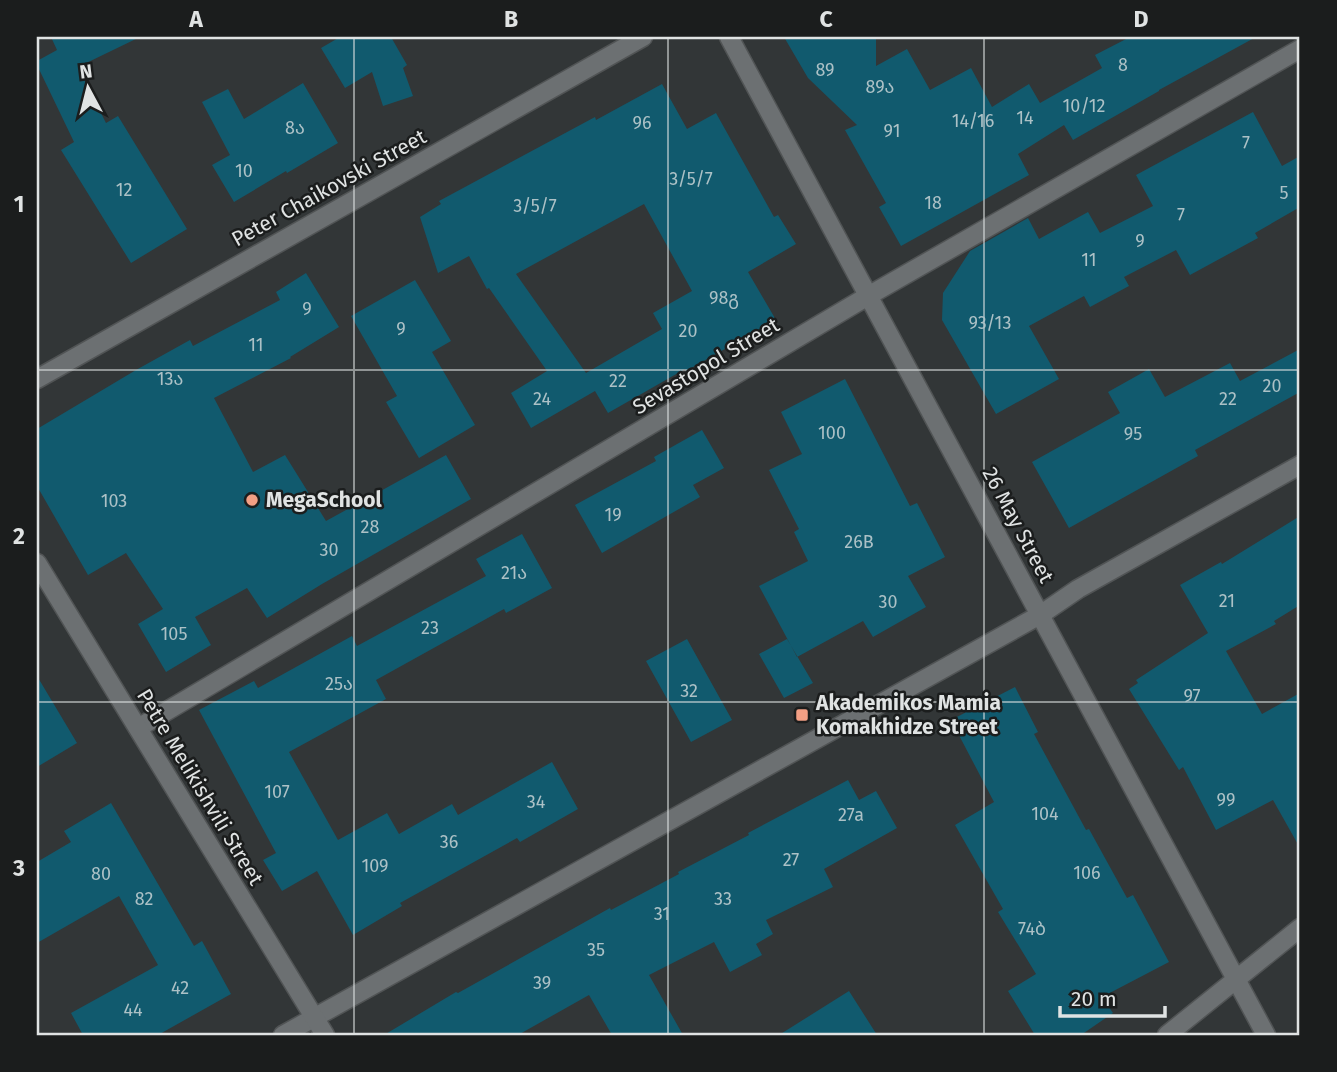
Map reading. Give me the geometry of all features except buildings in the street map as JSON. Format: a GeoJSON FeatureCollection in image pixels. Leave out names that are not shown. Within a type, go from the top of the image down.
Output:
{"type":"FeatureCollection","features":[{"type":"Feature","properties":{"kind":"street","name":"Peter Chaikovski Street"},"geometry":{"type":"LineString","coordinates":[[37,379],[643,37]]}},
{"type":"Feature","properties":{"kind":"street","name":"26 May Street"},"geometry":{"type":"LineString","coordinates":[[729,37],[1266,1035]]}},
{"type":"Feature","properties":{"kind":"street","name":"Sevastopol Street"},"geometry":{"type":"LineString","coordinates":[[138,728],[868,296],[1300,49]]}},
{"type":"Feature","properties":{"kind":"street"},"geometry":{"type":"LineString","coordinates":[[283,1035],[1041,615],[1078,589],[1300,465]]}},
{"type":"Feature","properties":{"kind":"street","name":"Petre Melikishvili Street"},"geometry":{"type":"LineString","coordinates":[[37,563],[326,1035]]}},
{"type":"Feature","properties":{"kind":"street"},"geometry":{"type":"LineString","coordinates":[[1167,1035],[1300,928]]}},
{"type":"Feature","properties":{"kind":"place","name":"MegaSchool"},"geometry":{"type":"Point","coordinates":[252,500]}},
{"type":"Feature","properties":{"kind":"place","name":"Akademikos Mamia Komakhidze Street"},"geometry":{"type":"Point","coordinates":[802,715]}}]}
